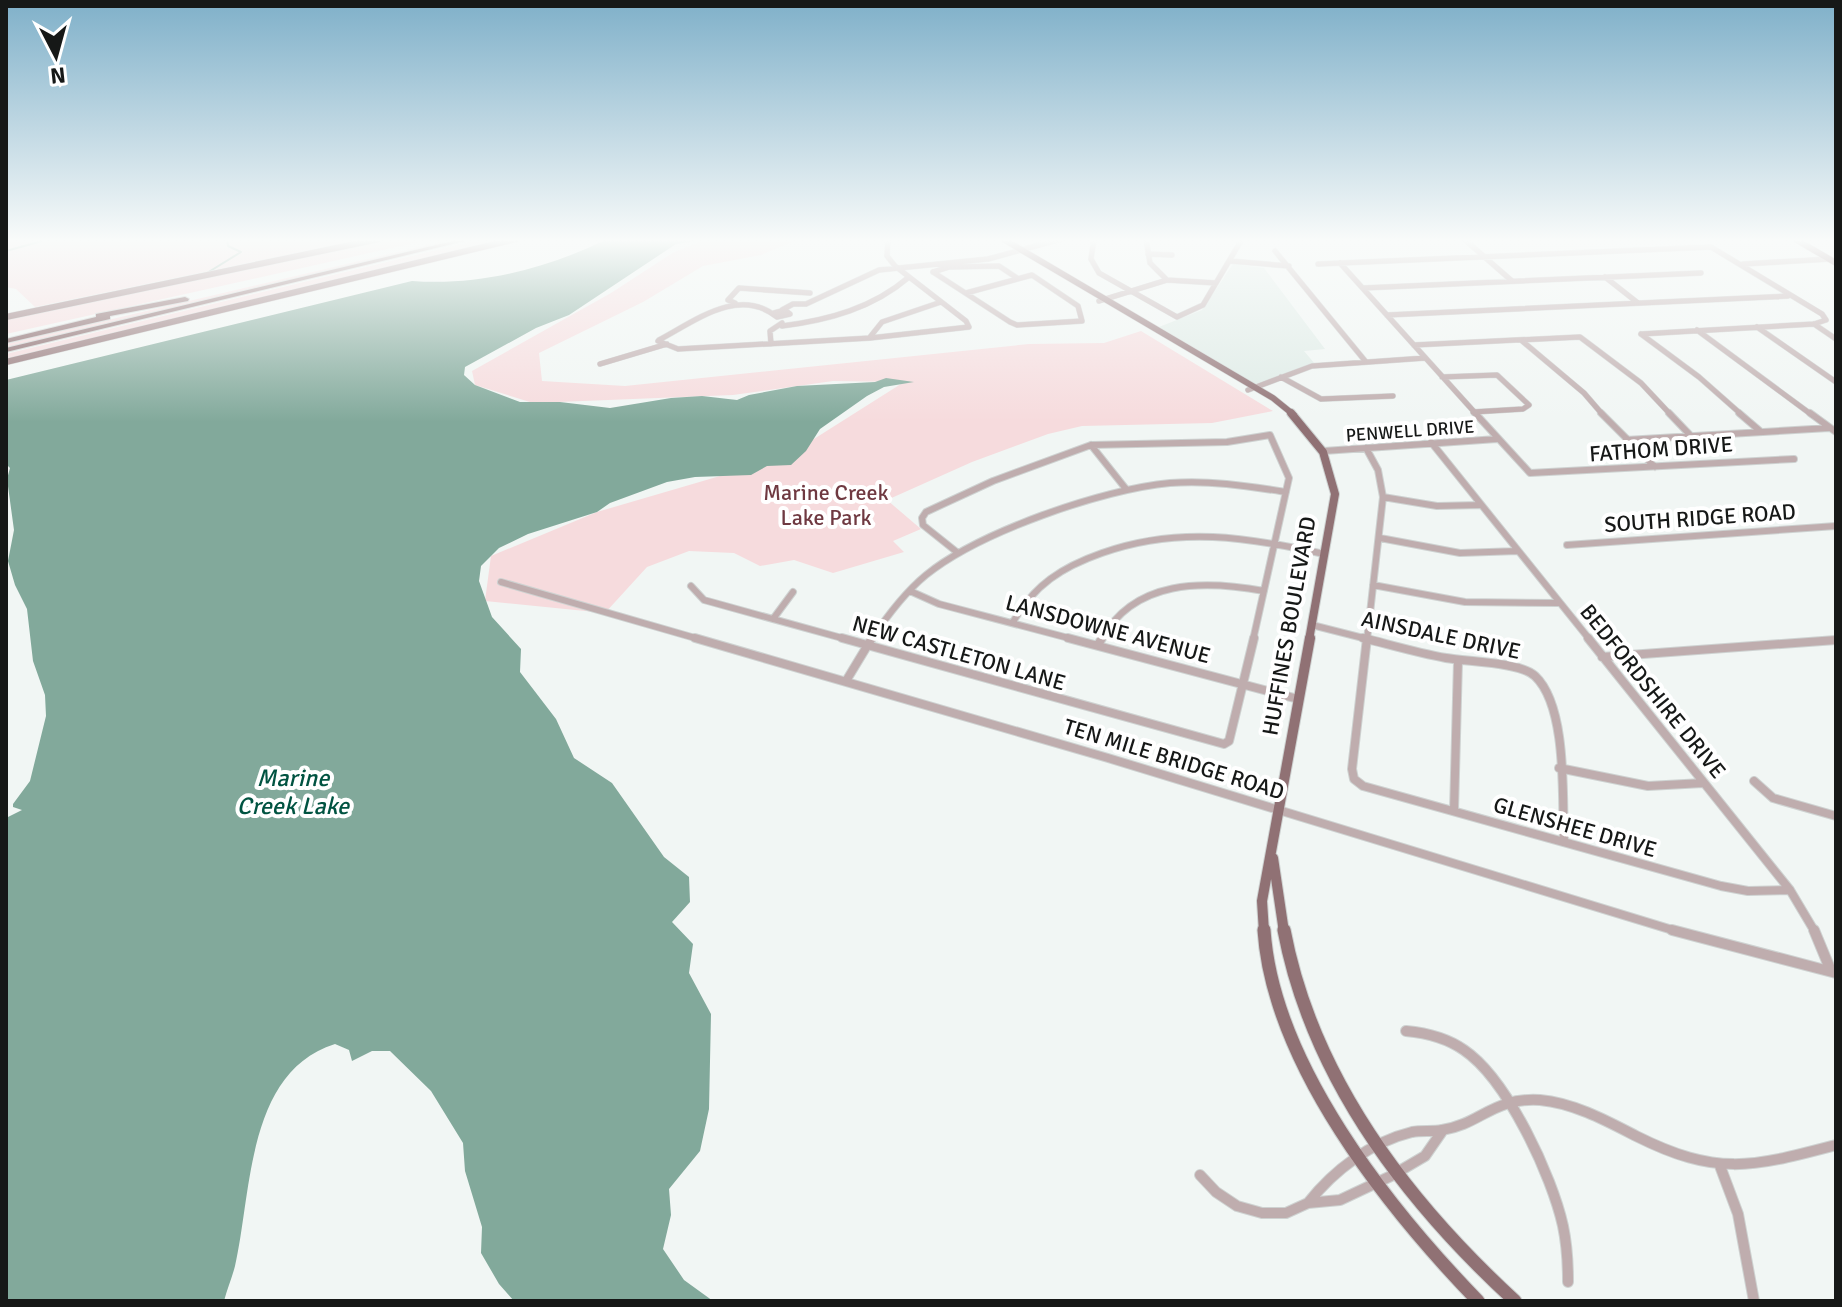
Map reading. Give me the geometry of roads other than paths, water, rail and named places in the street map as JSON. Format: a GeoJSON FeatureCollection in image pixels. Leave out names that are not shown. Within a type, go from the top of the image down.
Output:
{"type":"FeatureCollection","features":[{"type":"Feature","properties":{"kind":"highway"},"geometry":{"type":"LineString","coordinates":[[6,338],[180,300]]}},
{"type":"Feature","properties":{"kind":"highway"},"geometry":{"type":"LineString","coordinates":[[6,350],[215,300]]}},
{"type":"Feature","properties":{"kind":"main road"},"geometry":{"type":"LineString","coordinates":[[6,317],[87,300]]}},
{"type":"Feature","properties":{"kind":"main road"},"geometry":{"type":"LineString","coordinates":[[6,362],[263,300]]}},
{"type":"Feature","properties":{"kind":"main road","name":"HUFFINES BOULEVARD"},"geometry":{"type":"LineString","coordinates":[[1102,300],[1295,416],[1324,451],[1334,475],[1335,494],[1272,855],[1263,879],[1261,905],[1275,985],[1302,1061],[1375,1181],[1421,1241],[1478,1301]]}},
{"type":"Feature","properties":{"kind":"main road","name":"HUFFINES BOULEVARD"},"geometry":{"type":"LineString","coordinates":[[1272,855],[1287,945],[1309,1023],[1351,1104],[1439,1226],[1515,1301]]}},
{"type":"Feature","properties":{"kind":"street"},"geometry":{"type":"LineString","coordinates":[[728,300],[735,303]]}},
{"type":"Feature","properties":{"kind":"street"},"geometry":{"type":"LineString","coordinates":[[774,313],[793,304],[815,300]]}},
{"type":"Feature","properties":{"kind":"street"},"geometry":{"type":"LineString","coordinates":[[771,344],[770,331],[832,317],[873,300]]}},
{"type":"Feature","properties":{"kind":"street"},"geometry":{"type":"LineString","coordinates":[[783,318],[752,302],[735,303],[658,341],[678,349],[870,338],[969,327],[938,300]]}},
{"type":"Feature","properties":{"kind":"street"},"geometry":{"type":"LineString","coordinates":[[977,300],[1017,325],[1079,323],[1082,321],[1078,306],[1069,300]]}},
{"type":"Feature","properties":{"kind":"street"},"geometry":{"type":"LineString","coordinates":[[1146,300],[1177,317],[1203,305],[1206,300]]}},
{"type":"Feature","properties":{"kind":"street"},"geometry":{"type":"LineString","coordinates":[[1316,300],[1366,362]]}},
{"type":"Feature","properties":{"kind":"street"},"geometry":{"type":"LineString","coordinates":[[1374,300],[1497,439]]}},
{"type":"Feature","properties":{"kind":"street"},"geometry":{"type":"LineString","coordinates":[[1634,300],[1638,303]]}},
{"type":"Feature","properties":{"kind":"street"},"geometry":{"type":"LineString","coordinates":[[1387,315],[1703,300]]}},
{"type":"Feature","properties":{"kind":"street"},"geometry":{"type":"LineString","coordinates":[[1760,432],[1706,383],[1641,334],[1814,324],[1826,320],[1797,300]]}},
{"type":"Feature","properties":{"kind":"street"},"geometry":{"type":"LineString","coordinates":[[870,338],[882,322],[941,302]]}},
{"type":"Feature","properties":{"kind":"street"},"geometry":{"type":"LineString","coordinates":[[782,310],[790,314],[783,318]]}},
{"type":"Feature","properties":{"kind":"street"},"geometry":{"type":"LineString","coordinates":[[782,326],[783,318]]}},
{"type":"Feature","properties":{"kind":"street"},"geometry":{"type":"LineString","coordinates":[[1814,324],[1836,339]]}},
{"type":"Feature","properties":{"kind":"street"},"geometry":{"type":"LineString","coordinates":[[1757,327],[1836,382]]}},
{"type":"Feature","properties":{"kind":"street"},"geometry":{"type":"LineString","coordinates":[[1697,330],[1836,432]]}},
{"type":"Feature","properties":{"kind":"street"},"geometry":{"type":"LineString","coordinates":[[1414,345],[1580,337],[1641,383],[1691,436]]}},
{"type":"Feature","properties":{"kind":"street"},"geometry":{"type":"LineString","coordinates":[[1521,340],[1573,381],[1655,467]]}},
{"type":"Feature","properties":{"kind":"street"},"geometry":{"type":"LineString","coordinates":[[600,364],[667,344]]}},
{"type":"Feature","properties":{"kind":"street"},"geometry":{"type":"LineString","coordinates":[[1252,388],[1312,366],[1425,358]]}},
{"type":"Feature","properties":{"kind":"street"},"geometry":{"type":"LineString","coordinates":[[1442,377],[1497,375],[1529,405],[1523,409],[1473,412]]}},
{"type":"Feature","properties":{"kind":"street"},"geometry":{"type":"LineString","coordinates":[[1281,377],[1321,399],[1393,396]]}},
{"type":"Feature","properties":{"kind":"street"},"geometry":{"type":"LineString","coordinates":[[1626,440],[1829,428]]}},
{"type":"Feature","properties":{"kind":"street"},"geometry":{"type":"LineString","coordinates":[[958,553],[923,525],[922,518],[926,512],[993,481],[1091,445],[1227,442],[1270,435],[1287,471],[1286,492],[1277,543],[1241,683]]}},
{"type":"Feature","properties":{"kind":"street","name":"PENWELL DRIVE"},"geometry":{"type":"LineString","coordinates":[[1324,451],[1497,439]]}},
{"type":"Feature","properties":{"kind":"street","name":"FATHOM DRIVE"},"geometry":{"type":"LineString","coordinates":[[1497,439],[1530,473],[1794,459]]}},
{"type":"Feature","properties":{"kind":"street","name":"BEDFORDSHIRE DRIVE"},"geometry":{"type":"LineString","coordinates":[[1431,442],[1790,890],[1811,921],[1833,972]]}},
{"type":"Feature","properties":{"kind":"street"},"geometry":{"type":"LineString","coordinates":[[1091,445],[1126,489]]}},
{"type":"Feature","properties":{"kind":"street"},"geometry":{"type":"LineString","coordinates":[[1366,448],[1378,470],[1383,497],[1368,639]]}},
{"type":"Feature","properties":{"kind":"street"},"geometry":{"type":"LineString","coordinates":[[846,681],[895,607],[926,575],[958,553],[1069,505],[1126,489],[1191,482],[1227,483],[1286,492]]}},
{"type":"Feature","properties":{"kind":"street"},"geometry":{"type":"LineString","coordinates":[[1383,497],[1437,506],[1480,505]]}},
{"type":"Feature","properties":{"kind":"street","name":"SOUTH RIDGE ROAD"},"geometry":{"type":"LineString","coordinates":[[1567,545],[1836,526]]}},
{"type":"Feature","properties":{"kind":"street"},"geometry":{"type":"LineString","coordinates":[[1013,622],[1029,592],[1075,563],[1142,538],[1200,533],[1277,543],[1324,554]]}},
{"type":"Feature","properties":{"kind":"street"},"geometry":{"type":"LineString","coordinates":[[1380,538],[1460,553],[1518,551]]}},
{"type":"Feature","properties":{"kind":"street","name":"TEN MILE BRIDGE ROAD"},"geometry":{"type":"LineString","coordinates":[[501,582],[1280,809],[1673,929],[1833,972]]}},
{"type":"Feature","properties":{"kind":"street"},"geometry":{"type":"LineString","coordinates":[[1098,645],[1108,625],[1120,613],[1175,586],[1217,583],[1264,591]]}},
{"type":"Feature","properties":{"kind":"street"},"geometry":{"type":"LineString","coordinates":[[1373,585],[1440,600],[1484,605],[1559,603]]}},
{"type":"Feature","properties":{"kind":"street","name":"NEW CASTLETON LANE"},"geometry":{"type":"LineString","coordinates":[[691,586],[704,600],[1224,744],[1229,741],[1241,683]]}},
{"type":"Feature","properties":{"kind":"street","name":"LANSDOWNE AVENUE"},"geometry":{"type":"LineString","coordinates":[[910,591],[939,604],[1298,699]]}},
{"type":"Feature","properties":{"kind":"street"},"geometry":{"type":"LineString","coordinates":[[773,619],[793,592]]}},
{"type":"Feature","properties":{"kind":"street","name":"AINSDALE DRIVE"},"geometry":{"type":"LineString","coordinates":[[1312,625],[1458,661],[1517,668],[1534,675],[1546,692],[1555,716],[1564,842]]}},
{"type":"Feature","properties":{"kind":"street","name":"GLENSHEE DRIVE"},"geometry":{"type":"LineString","coordinates":[[1368,639],[1352,769],[1354,779],[1363,786],[1721,886],[1748,891],[1790,890]]}},
{"type":"Feature","properties":{"kind":"street"},"geometry":{"type":"LineString","coordinates":[[1602,657],[1836,640]]}},
{"type":"Feature","properties":{"kind":"street"},"geometry":{"type":"LineString","coordinates":[[1454,811],[1458,661]]}},
{"type":"Feature","properties":{"kind":"street"},"geometry":{"type":"LineString","coordinates":[[1559,768],[1648,786],[1703,783]]}},
{"type":"Feature","properties":{"kind":"street"},"geometry":{"type":"LineString","coordinates":[[1754,781],[1773,798],[1836,816]]}},
{"type":"Feature","properties":{"kind":"street"},"geometry":{"type":"LineString","coordinates":[[1406,1031],[1437,1035],[1467,1050],[1492,1076],[1555,1194],[1568,1242],[1568,1282]]}},
{"type":"Feature","properties":{"kind":"street"},"geometry":{"type":"LineString","coordinates":[[1308,1203],[1334,1171],[1359,1156],[1424,1130],[1443,1130],[1485,1108],[1507,1101],[1535,1100],[1573,1107],[1669,1154],[1720,1166],[1754,1165],[1836,1145]]}},
{"type":"Feature","properties":{"kind":"street"},"geometry":{"type":"LineString","coordinates":[[1200,1175],[1213,1192],[1263,1212],[1290,1212],[1308,1203],[1347,1198],[1375,1181],[1398,1172],[1427,1154],[1443,1130]]}},
{"type":"Feature","properties":{"kind":"street"},"geometry":{"type":"LineString","coordinates":[[1720,1166],[1738,1214],[1754,1301]]}},
{"type":"Feature","properties":{"kind":"water","name":"Marine Creek Lake"},"geometry":{"type":"Polygon","coordinates":[[[334,300],[592,300],[569,315],[536,328],[465,367],[464,375],[475,385],[520,402],[560,402],[610,408],[702,396],[737,400],[797,386],[875,382],[886,378],[914,382],[884,387],[867,396],[820,429],[806,451],[791,465],[767,466],[751,475],[695,477],[667,482],[610,503],[597,512],[528,534],[499,548],[481,566],[479,581],[492,617],[521,649],[520,672],[556,719],[574,758],[612,783],[664,857],[689,877],[690,902],[672,922],[693,944],[689,973],[711,1014],[709,1109],[700,1151],[669,1189],[671,1215],[663,1249],[684,1280],[713,1301],[514,1301],[499,1284],[481,1253],[482,1227],[465,1171],[463,1143],[431,1091],[390,1051],[372,1051],[352,1061],[349,1050],[335,1044],[306,1059],[284,1080],[269,1107],[258,1138],[235,1266],[224,1301],[6,1301],[6,818],[22,810],[13,807],[13,804],[30,781],[46,716],[45,695],[33,661],[27,609],[8,561],[14,530],[7,479],[10,468],[6,464],[6,380],[334,300]]]}},
{"type":"Feature","properties":{"kind":"park label","name":"Marine Creek Lake Park"},"geometry":{"type":"Point","coordinates":[826,504]}}]}
